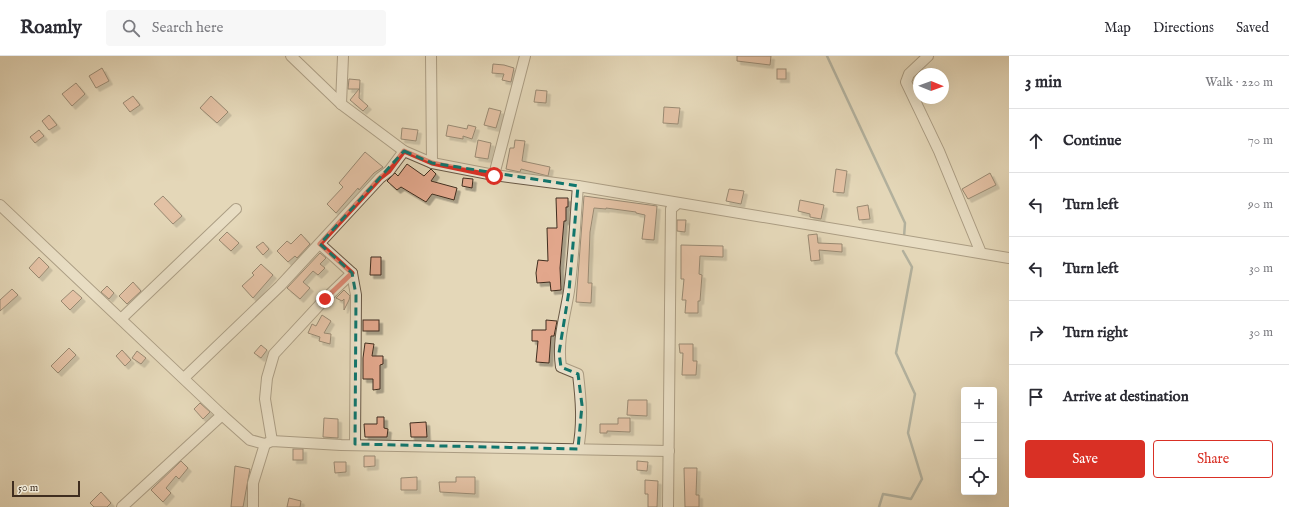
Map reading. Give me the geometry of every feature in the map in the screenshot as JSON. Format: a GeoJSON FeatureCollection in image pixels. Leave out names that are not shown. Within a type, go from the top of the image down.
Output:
{"type":"FeatureCollection","features":[{"type":"Feature","properties":{"kind":"street"},"geometry":{"type":"LineString","coordinates":[[292,56],[341,104],[404,151],[432,163],[494,176],[578,186],[1009,258]]}},
{"type":"Feature","properties":{"kind":"street"},"geometry":{"type":"LineString","coordinates":[[341,104],[343,56]]}},
{"type":"Feature","properties":{"kind":"street"},"geometry":{"type":"LineString","coordinates":[[431,56],[432,163]]}},
{"type":"Feature","properties":{"kind":"street"},"geometry":{"type":"LineString","coordinates":[[494,176],[525,56]]}},
{"type":"Feature","properties":{"kind":"street"},"geometry":{"type":"LineString","coordinates":[[928,56],[909,74],[906,82],[939,151],[981,253]]}},
{"type":"Feature","properties":{"kind":"street"},"geometry":{"type":"LineString","coordinates":[[184,378],[280,286],[380,178],[389,171],[404,151]]}},
{"type":"Feature","properties":{"kind":"street"},"geometry":{"type":"LineString","coordinates":[[578,186],[569,291],[562,323],[559,354],[561,367],[578,374],[582,405],[578,449]]}},
{"type":"Feature","properties":{"kind":"street"},"geometry":{"type":"LineString","coordinates":[[668,507],[671,208],[678,203]]}},
{"type":"Feature","properties":{"kind":"street"},"geometry":{"type":"LineString","coordinates":[[0,205],[250,440],[269,443],[669,451]]}},
{"type":"Feature","properties":{"kind":"street"},"geometry":{"type":"LineString","coordinates":[[122,319],[236,208]]}},
{"type":"Feature","properties":{"kind":"street"},"geometry":{"type":"LineString","coordinates":[[320,244],[352,273],[356,295],[355,444]]}},
{"type":"Feature","properties":{"kind":"street"},"geometry":{"type":"LineString","coordinates":[[253,507],[253,483],[269,443],[265,399],[267,378],[274,354],[325,299],[352,273]]}},
{"type":"Feature","properties":{"kind":"street"},"geometry":{"type":"LineString","coordinates":[[122,507],[222,415]]}},
{"type":"Feature","properties":{"kind":"highlighted area"},"geometry":{"type":"Polygon","coordinates":[[[404,151],[432,163],[578,186],[569,291],[559,353],[561,367],[578,374],[582,405],[578,449],[355,444],[356,295],[352,273],[320,244],[404,151]]]}},
{"type":"Feature","properties":{"kind":"building"},"geometry":{"type":"Polygon","coordinates":[[[737,56],[771,56],[770,65],[737,61],[737,56]]]}},
{"type":"Feature","properties":{"kind":"building"},"geometry":{"type":"Polygon","coordinates":[[[493,64],[514,68],[511,82],[502,80],[504,74],[492,73],[493,64]]]}},
{"type":"Feature","properties":{"kind":"building"},"geometry":{"type":"Polygon","coordinates":[[[102,68],[109,81],[96,88],[89,76],[102,68]]]}},
{"type":"Feature","properties":{"kind":"building"},"geometry":{"type":"Polygon","coordinates":[[[777,69],[786,69],[786,79],[777,79],[777,69]]]}},
{"type":"Feature","properties":{"kind":"building"},"geometry":{"type":"Polygon","coordinates":[[[349,79],[360,80],[359,98],[368,106],[363,111],[350,100],[359,89],[348,89],[349,79]]]}},
{"type":"Feature","properties":{"kind":"building"},"geometry":{"type":"Polygon","coordinates":[[[76,83],[85,94],[72,106],[62,94],[76,83]]]}},
{"type":"Feature","properties":{"kind":"building"},"geometry":{"type":"Polygon","coordinates":[[[536,90],[547,91],[546,103],[534,102],[536,90]]]}},
{"type":"Feature","properties":{"kind":"building"},"geometry":{"type":"Polygon","coordinates":[[[133,96],[140,105],[130,112],[123,103],[133,96]]]}},
{"type":"Feature","properties":{"kind":"building"},"geometry":{"type":"Polygon","coordinates":[[[211,96],[228,112],[217,123],[200,108],[211,96]]]}},
{"type":"Feature","properties":{"kind":"building"},"geometry":{"type":"Polygon","coordinates":[[[664,107],[680,108],[678,124],[663,123],[664,107]]]}},
{"type":"Feature","properties":{"kind":"building"},"geometry":{"type":"Polygon","coordinates":[[[489,108],[501,111],[496,128],[484,125],[489,108]]]}},
{"type":"Feature","properties":{"kind":"building"},"geometry":{"type":"Polygon","coordinates":[[[49,115],[57,125],[49,130],[42,121],[49,115]]]}},
{"type":"Feature","properties":{"kind":"building"},"geometry":{"type":"Polygon","coordinates":[[[448,125],[467,129],[468,125],[476,127],[472,139],[463,136],[463,139],[446,136],[448,125]]]}},
{"type":"Feature","properties":{"kind":"building"},"geometry":{"type":"Polygon","coordinates":[[[402,128],[418,130],[416,141],[401,139],[402,128]]]}},
{"type":"Feature","properties":{"kind":"building"},"geometry":{"type":"Polygon","coordinates":[[[39,130],[44,136],[35,143],[30,137],[39,130]]]}},
{"type":"Feature","properties":{"kind":"building"},"geometry":{"type":"Polygon","coordinates":[[[478,140],[491,143],[488,159],[475,157],[478,140]]]}},
{"type":"Feature","properties":{"kind":"building"},"geometry":{"type":"Polygon","coordinates":[[[515,140],[525,141],[522,161],[550,167],[548,176],[521,169],[520,172],[506,169],[510,148],[514,148],[515,140]]]}},
{"type":"Feature","properties":{"kind":"building"},"geometry":{"type":"Polygon","coordinates":[[[365,152],[383,167],[374,173],[359,190],[358,188],[336,213],[327,204],[343,187],[339,183],[365,152]]]}},
{"type":"Feature","properties":{"kind":"building"},"geometry":{"type":"Polygon","coordinates":[[[407,164],[424,176],[431,169],[436,174],[431,181],[457,188],[454,200],[432,194],[426,202],[401,187],[397,190],[387,181],[395,173],[398,176],[407,164]]]}},
{"type":"Feature","properties":{"kind":"building"},"geometry":{"type":"Polygon","coordinates":[[[836,169],[847,171],[844,193],[833,192],[836,169]]]}},
{"type":"Feature","properties":{"kind":"building"},"geometry":{"type":"Polygon","coordinates":[[[990,173],[996,185],[968,199],[962,189],[990,173]]]}},
{"type":"Feature","properties":{"kind":"building"},"geometry":{"type":"Polygon","coordinates":[[[463,178],[473,179],[472,188],[462,186],[463,178]]]}},
{"type":"Feature","properties":{"kind":"building"},"geometry":{"type":"Polygon","coordinates":[[[729,189],[744,191],[741,204],[726,201],[729,189]]]}},
{"type":"Feature","properties":{"kind":"building"},"geometry":{"type":"Polygon","coordinates":[[[163,196],[182,216],[173,224],[154,204],[163,196]]]}},
{"type":"Feature","properties":{"kind":"building"},"geometry":{"type":"Polygon","coordinates":[[[584,196],[657,206],[654,240],[642,239],[645,215],[636,212],[594,208],[590,232],[588,283],[592,283],[591,303],[576,302],[584,196]]]}},
{"type":"Feature","properties":{"kind":"building"},"geometry":{"type":"Polygon","coordinates":[[[556,198],[568,198],[568,207],[566,207],[566,221],[564,221],[560,268],[561,290],[551,291],[550,282],[537,283],[536,273],[538,260],[548,261],[547,228],[557,228],[556,198]]]}},
{"type":"Feature","properties":{"kind":"building"},"geometry":{"type":"Polygon","coordinates":[[[800,200],[824,205],[821,219],[810,217],[810,214],[798,211],[800,200]]]}},
{"type":"Feature","properties":{"kind":"building"},"geometry":{"type":"Polygon","coordinates":[[[868,205],[870,219],[859,220],[857,207],[868,205]]]}},
{"type":"Feature","properties":{"kind":"building"},"geometry":{"type":"Polygon","coordinates":[[[677,220],[686,220],[685,232],[677,231],[677,220]]]}},
{"type":"Feature","properties":{"kind":"building"},"geometry":{"type":"Polygon","coordinates":[[[227,232],[239,243],[231,251],[219,240],[227,232]]]}},
{"type":"Feature","properties":{"kind":"building"},"geometry":{"type":"Polygon","coordinates":[[[301,234],[310,244],[297,258],[295,256],[288,262],[277,251],[287,241],[291,244],[301,234]]]}},
{"type":"Feature","properties":{"kind":"building"},"geometry":{"type":"Polygon","coordinates":[[[817,234],[818,243],[842,244],[842,252],[819,250],[820,260],[811,261],[808,235],[817,234]]]}},
{"type":"Feature","properties":{"kind":"building"},"geometry":{"type":"Polygon","coordinates":[[[263,242],[269,249],[263,255],[256,247],[263,242]]]}},
{"type":"Feature","properties":{"kind":"building"},"geometry":{"type":"Polygon","coordinates":[[[681,245],[723,246],[723,257],[700,256],[699,274],[702,275],[700,301],[698,301],[698,313],[685,313],[686,300],[682,300],[684,279],[681,279],[681,245]]]}},
{"type":"Feature","properties":{"kind":"building"},"geometry":{"type":"Polygon","coordinates":[[[320,253],[326,258],[320,264],[325,268],[318,275],[313,271],[303,282],[310,288],[300,299],[287,288],[320,253]]]}},
{"type":"Feature","properties":{"kind":"building"},"geometry":{"type":"Polygon","coordinates":[[[39,257],[49,267],[39,278],[29,268],[39,257]]]}},
{"type":"Feature","properties":{"kind":"building"},"geometry":{"type":"Polygon","coordinates":[[[371,257],[381,257],[381,275],[370,275],[371,257]]]}},
{"type":"Feature","properties":{"kind":"building"},"geometry":{"type":"Polygon","coordinates":[[[261,264],[273,275],[253,298],[242,286],[254,275],[252,273],[261,264]]]}},
{"type":"Feature","properties":{"kind":"building"},"geometry":{"type":"Polygon","coordinates":[[[133,282],[141,291],[127,304],[119,296],[133,282]]]}},
{"type":"Feature","properties":{"kind":"building"},"geometry":{"type":"Polygon","coordinates":[[[107,286],[114,293],[109,299],[101,292],[107,286]]]}},
{"type":"Feature","properties":{"kind":"building"},"geometry":{"type":"Polygon","coordinates":[[[12,289],[18,295],[0,311],[0,300],[12,289]]]}},
{"type":"Feature","properties":{"kind":"building"},"geometry":{"type":"Polygon","coordinates":[[[73,290],[82,298],[70,310],[61,301],[73,290]]]}},
{"type":"Feature","properties":{"kind":"building"},"geometry":{"type":"Polygon","coordinates":[[[344,290],[350,296],[344,310],[344,299],[342,301],[336,298],[344,290]]]}},
{"type":"Feature","properties":{"kind":"building"},"geometry":{"type":"Polygon","coordinates":[[[322,315],[331,321],[324,333],[331,334],[330,344],[319,341],[320,337],[308,333],[312,324],[316,326],[322,315]]]}},
{"type":"Feature","properties":{"kind":"building"},"geometry":{"type":"Polygon","coordinates":[[[363,320],[379,320],[379,331],[363,331],[363,320]]]}},
{"type":"Feature","properties":{"kind":"building"},"geometry":{"type":"Polygon","coordinates":[[[546,320],[557,321],[554,336],[551,336],[549,363],[536,362],[538,341],[532,341],[532,330],[546,330],[546,320]]]}},
{"type":"Feature","properties":{"kind":"building"},"geometry":{"type":"Polygon","coordinates":[[[365,343],[374,344],[372,356],[383,356],[383,364],[380,365],[380,389],[373,390],[373,379],[363,379],[365,343]]]}},
{"type":"Feature","properties":{"kind":"building"},"geometry":{"type":"Polygon","coordinates":[[[679,344],[693,344],[693,361],[697,361],[696,375],[682,375],[683,353],[680,353],[679,344]]]}},
{"type":"Feature","properties":{"kind":"building"},"geometry":{"type":"Polygon","coordinates":[[[261,345],[267,350],[261,358],[254,353],[261,345]]]}},
{"type":"Feature","properties":{"kind":"building"},"geometry":{"type":"Polygon","coordinates":[[[69,348],[76,355],[58,373],[51,366],[69,348]]]}},
{"type":"Feature","properties":{"kind":"building"},"geometry":{"type":"Polygon","coordinates":[[[122,350],[131,360],[125,366],[116,356],[122,350]]]}},
{"type":"Feature","properties":{"kind":"building"},"geometry":{"type":"Polygon","coordinates":[[[137,351],[146,358],[141,364],[132,358],[137,351]]]}},
{"type":"Feature","properties":{"kind":"building"},"geometry":{"type":"Polygon","coordinates":[[[628,400],[647,400],[647,416],[627,415],[628,400]]]}},
{"type":"Feature","properties":{"kind":"building"},"geometry":{"type":"Polygon","coordinates":[[[200,403],[210,412],[203,419],[194,409],[200,403]]]}},
{"type":"Feature","properties":{"kind":"building"},"geometry":{"type":"Polygon","coordinates":[[[377,417],[384,417],[384,428],[388,429],[387,437],[365,437],[364,424],[377,424],[377,417]]]}},
{"type":"Feature","properties":{"kind":"building"},"geometry":{"type":"Polygon","coordinates":[[[324,418],[338,419],[338,438],[323,437],[324,418]]]}},
{"type":"Feature","properties":{"kind":"building"},"geometry":{"type":"Polygon","coordinates":[[[618,418],[630,418],[630,432],[607,431],[607,433],[600,433],[600,424],[618,424],[618,418]]]}},
{"type":"Feature","properties":{"kind":"building"},"geometry":{"type":"Polygon","coordinates":[[[426,422],[427,437],[411,437],[410,423],[426,422]]]}},
{"type":"Feature","properties":{"kind":"building"},"geometry":{"type":"Polygon","coordinates":[[[293,449],[303,449],[303,460],[293,460],[293,449]]]}},
{"type":"Feature","properties":{"kind":"building"},"geometry":{"type":"Polygon","coordinates":[[[364,456],[375,456],[375,466],[364,467],[364,456]]]}},
{"type":"Feature","properties":{"kind":"building"},"geometry":{"type":"Polygon","coordinates":[[[181,461],[188,468],[179,479],[176,476],[166,488],[171,493],[163,502],[151,490],[181,461]]]}},
{"type":"Feature","properties":{"kind":"building"},"geometry":{"type":"Polygon","coordinates":[[[637,461],[648,462],[647,471],[637,470],[637,461]]]}},
{"type":"Feature","properties":{"kind":"building"},"geometry":{"type":"Polygon","coordinates":[[[334,462],[346,462],[346,472],[335,473],[334,462]]]}},
{"type":"Feature","properties":{"kind":"building"},"geometry":{"type":"Polygon","coordinates":[[[235,466],[250,469],[243,507],[231,507],[235,466]]]}},
{"type":"Feature","properties":{"kind":"building"},"geometry":{"type":"Polygon","coordinates":[[[684,468],[697,468],[696,495],[699,495],[699,507],[685,507],[684,468]]]}},
{"type":"Feature","properties":{"kind":"building"},"geometry":{"type":"Polygon","coordinates":[[[417,477],[417,490],[401,490],[401,478],[417,477]]]}},
{"type":"Feature","properties":{"kind":"building"},"geometry":{"type":"Polygon","coordinates":[[[456,477],[475,477],[475,494],[440,492],[439,482],[456,482],[456,477]]]}},
{"type":"Feature","properties":{"kind":"building"},"geometry":{"type":"Polygon","coordinates":[[[645,480],[658,481],[657,507],[648,507],[648,494],[645,494],[645,480]]]}},
{"type":"Feature","properties":{"kind":"building"},"geometry":{"type":"Polygon","coordinates":[[[101,492],[111,503],[107,507],[94,507],[90,503],[101,492]]]}},
{"type":"Feature","properties":{"kind":"building"},"geometry":{"type":"Polygon","coordinates":[[[289,498],[301,501],[300,507],[287,507],[289,498]]]}},
{"type":"Feature","properties":{"kind":"waterway"},"geometry":{"type":"LineString","coordinates":[[827,56],[905,223],[904,237]]}},
{"type":"Feature","properties":{"kind":"waterway"},"geometry":{"type":"LineString","coordinates":[[879,507],[883,494],[911,499],[922,479],[908,433],[915,394],[896,353],[912,267],[903,251]]}},
{"type":"Feature","properties":{"kind":"route"},"geometry":{"type":"LineString","coordinates":[[325,299],[352,273],[320,244],[380,178],[389,171],[404,151],[432,163],[494,176]]}}]}
